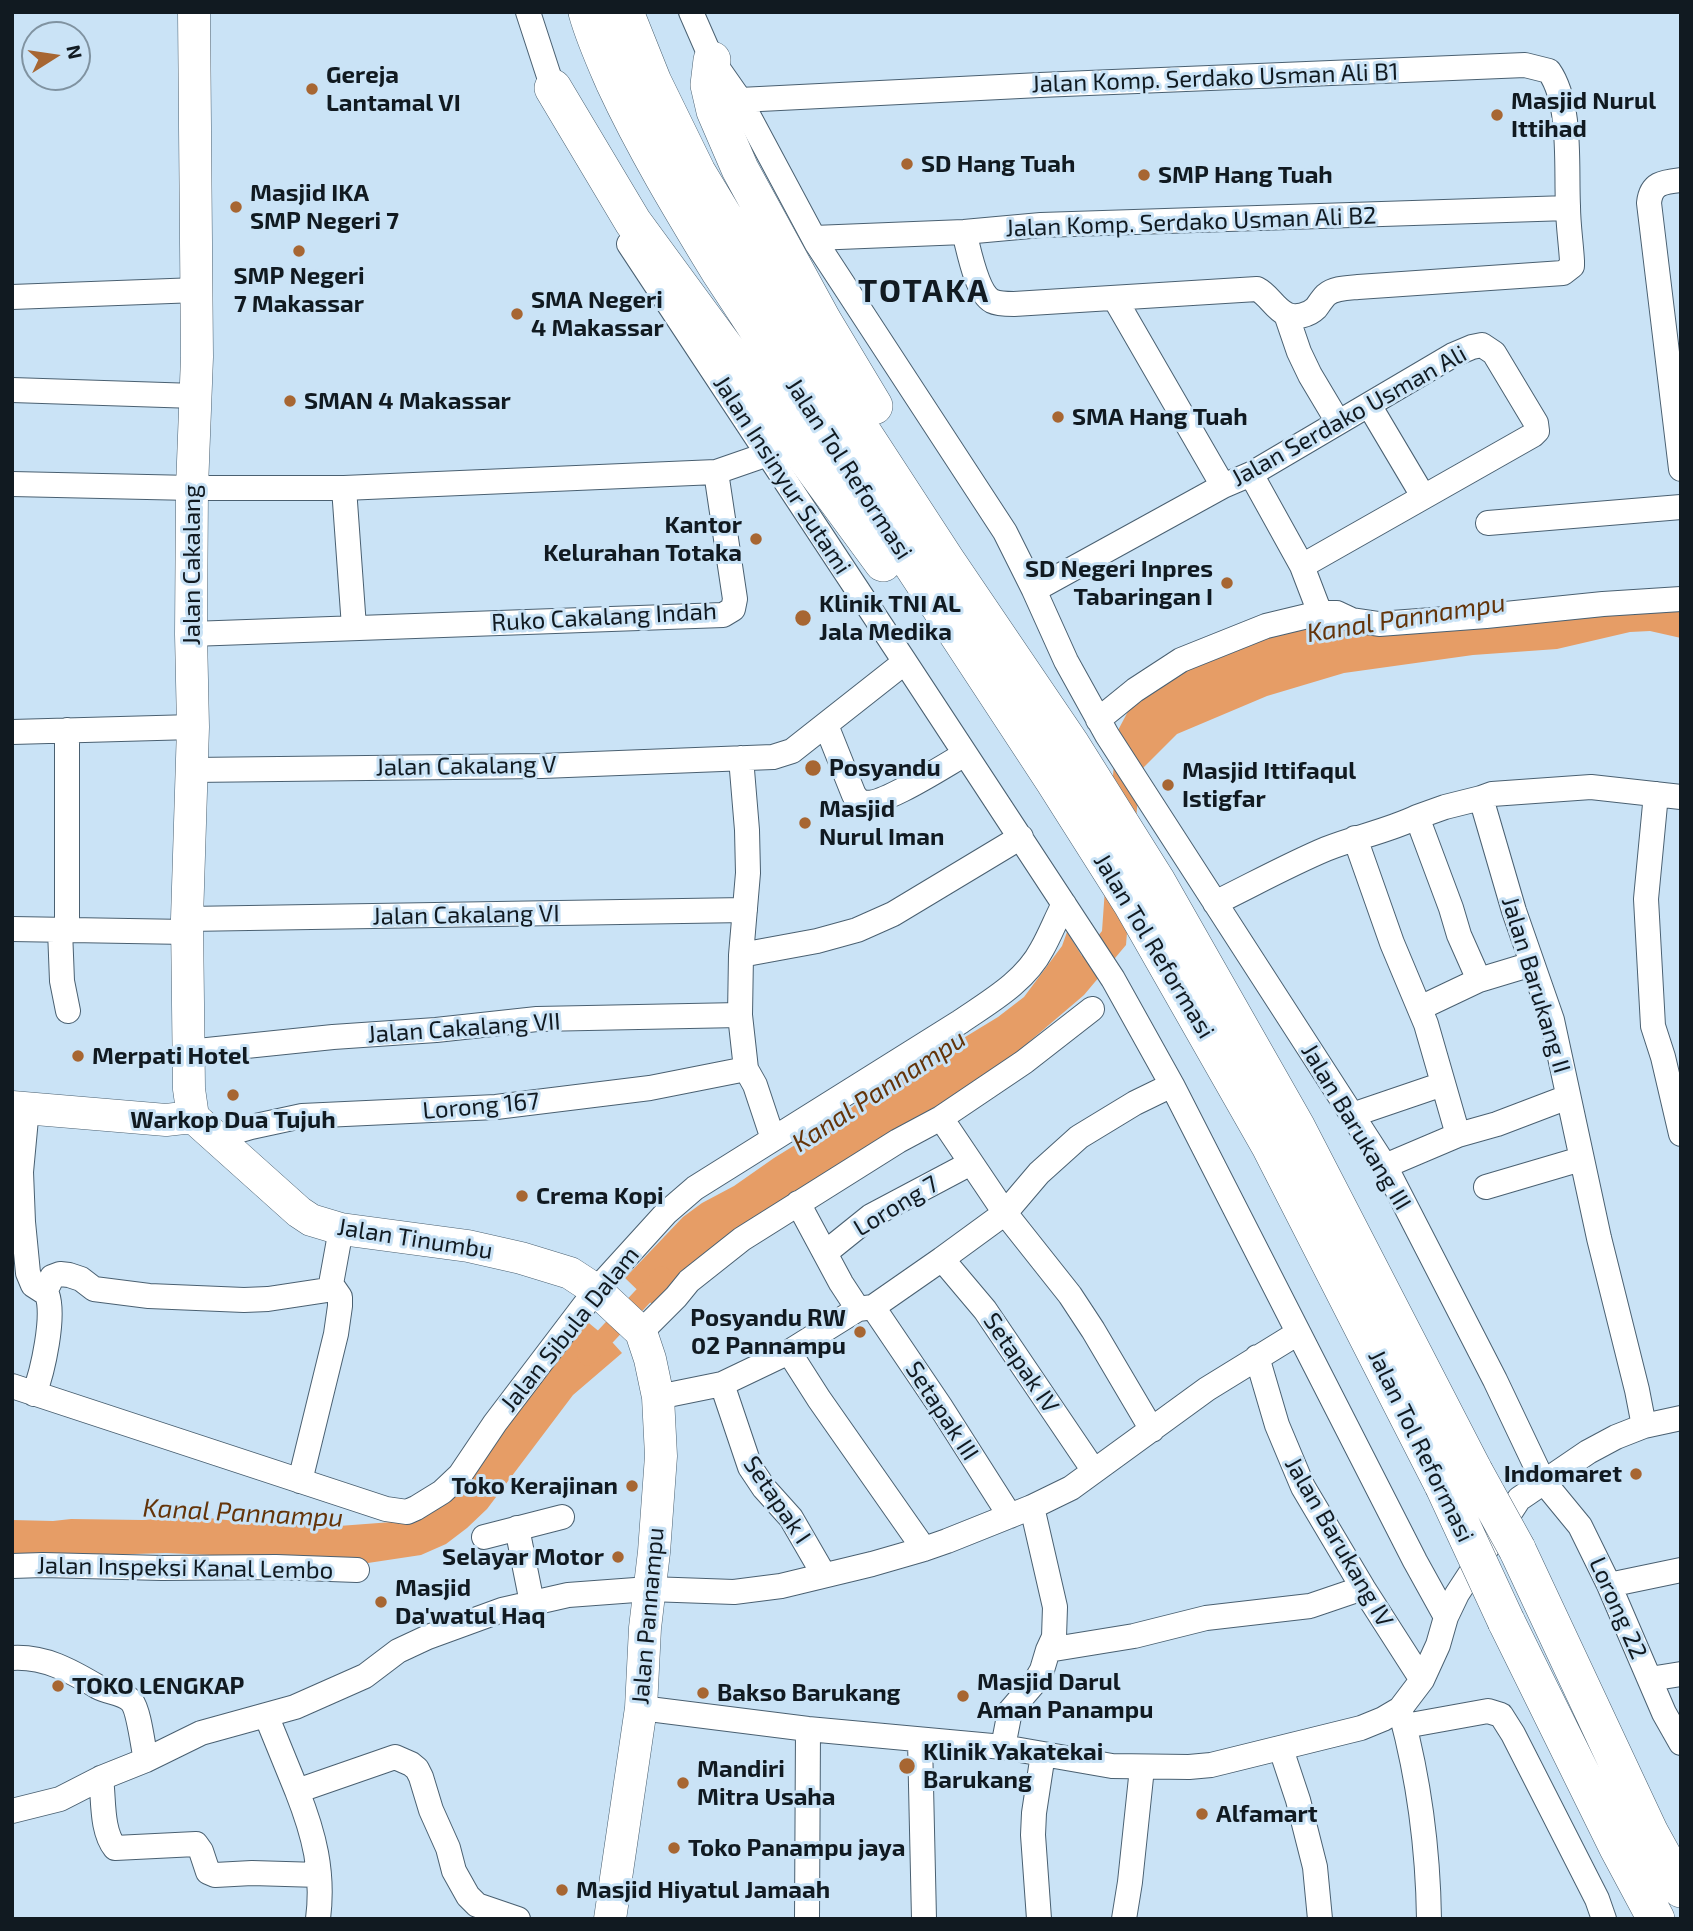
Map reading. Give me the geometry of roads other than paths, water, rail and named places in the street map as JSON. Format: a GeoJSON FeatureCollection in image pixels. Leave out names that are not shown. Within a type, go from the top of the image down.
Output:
{"type":"FeatureCollection","features":[{"type":"Feature","properties":{"kind":"highway","name":"Jalan Tol Reformasi"},"geometry":{"type":"LineString","coordinates":[[587,12],[593,35],[630,117],[677,203],[718,269],[1061,762],[1144,892],[1270,1146],[1458,1478],[1517,1549],[1650,1833],[1681,1889]]}},
{"type":"Feature","properties":{"kind":"highway","name":"Jalan Tol Reformasi"},"geometry":{"type":"LineString","coordinates":[[625,12],[653,82],[697,172],[744,250],[946,560],[1061,762]]}},
{"type":"Feature","properties":{"kind":"highway"},"geometry":{"type":"LineString","coordinates":[[712,60],[709,85],[715,111],[740,169],[823,321],[1022,655],[1061,762]]}},
{"type":"Feature","properties":{"kind":"highway"},"geometry":{"type":"LineString","coordinates":[[553,88],[633,222],[940,641],[1061,762]]}},
{"type":"Feature","properties":{"kind":"highway","name":"Jalan Tol Reformasi"},"geometry":{"type":"LineString","coordinates":[[1458,1478],[1506,1621],[1656,1919]]}},
{"type":"Feature","properties":{"kind":"main road","name":"Jalan Cakalang"},"geometry":{"type":"LineString","coordinates":[[193,1116],[189,1090],[187,925],[193,726],[192,488],[197,357],[194,12]]}},
{"type":"Feature","properties":{"kind":"main road"},"geometry":{"type":"LineString","coordinates":[[20,1108],[166,1120],[193,1116]]}},
{"type":"Feature","properties":{"kind":"main road","name":"Jalan Tinumbu"},"geometry":{"type":"LineString","coordinates":[[193,1116],[311,1220],[341,1229],[499,1252],[570,1273],[584,1280],[618,1311]]}},
{"type":"Feature","properties":{"kind":"main road","name":"Jalan Pannampu"},"geometry":{"type":"LineString","coordinates":[[610,1919],[641,1708],[661,1457],[657,1397],[650,1359],[618,1311]]}},
{"type":"Feature","properties":{"kind":"street","name":"Jalan Insinyur Sutami"},"geometry":{"type":"LineString","coordinates":[[528,12],[570,142],[594,188],[1116,984],[1172,1085]]}},
{"type":"Feature","properties":{"kind":"street"},"geometry":{"type":"LineString","coordinates":[[691,12],[712,60],[740,100],[814,238],[1005,532],[1066,661],[1102,727],[1135,690],[1181,660],[1266,626],[1320,613],[1337,613],[1352,620],[1378,624],[1681,598]]}},
{"type":"Feature","properties":{"kind":"street","name":"Jalan Komp. Serdako Usman Ali B1"},"geometry":{"type":"LineString","coordinates":[[740,100],[1525,65],[1549,71],[1556,81],[1566,131],[1567,208],[1572,266],[1563,273],[1337,290],[1326,295],[1313,312],[1298,317],[1286,314]]}},
{"type":"Feature","properties":{"kind":"street"},"geometry":{"type":"LineString","coordinates":[[1681,180],[1667,181],[1654,187],[1650,192],[1649,203],[1681,469]]}},
{"type":"Feature","properties":{"kind":"street","name":"Jalan Komp. Serdako Usman Ali B2"},"geometry":{"type":"LineString","coordinates":[[814,238],[964,233],[1041,225],[1567,208]]}},
{"type":"Feature","properties":{"kind":"street"},"geometry":{"type":"LineString","coordinates":[[964,233],[982,292],[996,303],[1115,299],[1257,289],[1265,293],[1271,302],[1286,314],[1304,363],[1338,422]]}},
{"type":"Feature","properties":{"kind":"street"},"geometry":{"type":"LineString","coordinates":[[12,298],[197,290]]}},
{"type":"Feature","properties":{"kind":"street"},"geometry":{"type":"LineString","coordinates":[[1115,299],[1223,486]]}},
{"type":"Feature","properties":{"kind":"street","name":"Jalan Serdako Usman Ali"},"geometry":{"type":"LineString","coordinates":[[1034,590],[1223,486],[1251,474],[1453,355],[1472,346],[1482,345],[1494,353],[1538,430],[1302,566]]}},
{"type":"Feature","properties":{"kind":"street"},"geometry":{"type":"LineString","coordinates":[[12,390],[195,396]]}},
{"type":"Feature","properties":{"kind":"street"},"geometry":{"type":"LineString","coordinates":[[1369,405],[1423,496]]}},
{"type":"Feature","properties":{"kind":"street"},"geometry":{"type":"LineString","coordinates":[[12,484],[344,488],[716,472],[768,454]]}},
{"type":"Feature","properties":{"kind":"street","name":"Ruko Cakalang Indah"},"geometry":{"type":"LineString","coordinates":[[191,634],[723,615],[733,609],[735,599],[716,472]]}},
{"type":"Feature","properties":{"kind":"street"},"geometry":{"type":"LineString","coordinates":[[1251,474],[1302,566],[1320,613]]}},
{"type":"Feature","properties":{"kind":"street"},"geometry":{"type":"LineString","coordinates":[[344,488],[354,627]]}},
{"type":"Feature","properties":{"kind":"street"},"geometry":{"type":"LineString","coordinates":[[1488,523],[1681,507]]}},
{"type":"Feature","properties":{"kind":"street","name":"Jalan Cakalang V"},"geometry":{"type":"LineString","coordinates":[[192,770],[542,766],[773,757],[792,751],[905,662]]}},
{"type":"Feature","properties":{"kind":"street"},"geometry":{"type":"LineString","coordinates":[[826,724],[854,795],[864,803],[890,797],[965,754]]}},
{"type":"Feature","properties":{"kind":"street"},"geometry":{"type":"LineString","coordinates":[[12,732],[193,726]]}},
{"type":"Feature","properties":{"kind":"street","name":"Jalan Barukang III"},"geometry":{"type":"LineString","coordinates":[[1102,727],[1385,1166],[1495,1380],[1543,1481]]}},
{"type":"Feature","properties":{"kind":"street"},"geometry":{"type":"LineString","coordinates":[[67,730],[62,981],[68,1011]]}},
{"type":"Feature","properties":{"kind":"street"},"geometry":{"type":"LineString","coordinates":[[741,758],[748,873],[741,955],[740,1015],[746,1069],[755,1085],[773,1139]]}},
{"type":"Feature","properties":{"kind":"street"},"geometry":{"type":"LineString","coordinates":[[1214,903],[1355,838],[1492,794],[1591,787],[1681,797]]}},
{"type":"Feature","properties":{"kind":"street"},"geometry":{"type":"LineString","coordinates":[[1656,794],[1646,899],[1653,1026],[1681,1134]]}},
{"type":"Feature","properties":{"kind":"street","name":"Jalan Barukang II"},"geometry":{"type":"LineString","coordinates":[[1481,798],[1514,911],[1552,1020],[1581,1159],[1644,1426]]}},
{"type":"Feature","properties":{"kind":"street"},"geometry":{"type":"LineString","coordinates":[[1417,817],[1459,935],[1479,980]]}},
{"type":"Feature","properties":{"kind":"street"},"geometry":{"type":"LineString","coordinates":[[741,955],[817,941],[857,930],[893,914],[1021,837]]}},
{"type":"Feature","properties":{"kind":"street"},"geometry":{"type":"LineString","coordinates":[[1355,838],[1392,943],[1420,1008],[1458,1135]]}},
{"type":"Feature","properties":{"kind":"street","name":"Jalan Sibula Dalam"},"geometry":{"type":"LineString","coordinates":[[23,1390],[199,1447],[304,1467],[397,1512],[407,1511],[427,1502],[460,1475],[495,1423],[618,1311],[666,1213],[695,1188],[960,1023],[1002,993],[1032,965],[1066,908]]}},
{"type":"Feature","properties":{"kind":"street","name":"Jalan Cakalang VI"},"geometry":{"type":"LineString","coordinates":[[12,929],[64,930],[745,910]]}},
{"type":"Feature","properties":{"kind":"street"},"geometry":{"type":"LineString","coordinates":[[1420,1008],[1479,980],[1532,964]]}},
{"type":"Feature","properties":{"kind":"street"},"geometry":{"type":"LineString","coordinates":[[618,1311],[676,1297],[706,1266],[743,1239],[898,1141],[941,1118],[1024,1062],[1093,1009]]}},
{"type":"Feature","properties":{"kind":"street","name":"Jalan Cakalang VII"},"geometry":{"type":"LineString","coordinates":[[188,1052],[537,1019],[740,1015]]}},
{"type":"Feature","properties":{"kind":"street","name":"Lorong 167"},"geometry":{"type":"LineString","coordinates":[[217,1137],[302,1116],[496,1107],[650,1088],[746,1069]]}},
{"type":"Feature","properties":{"kind":"street"},"geometry":{"type":"LineString","coordinates":[[1352,1115],[1443,1084]]}},
{"type":"Feature","properties":{"kind":"street"},"geometry":{"type":"LineString","coordinates":[[657,1397],[722,1384],[789,1352],[866,1308],[942,1259],[1005,1213],[1039,1173],[1079,1137],[1135,1103],[1172,1085],[1415,1562],[1446,1617]]}},
{"type":"Feature","properties":{"kind":"street"},"geometry":{"type":"LineString","coordinates":[[1385,1166],[1458,1135],[1497,1124],[1568,1097]]}},
{"type":"Feature","properties":{"kind":"street"},"geometry":{"type":"LineString","coordinates":[[20,1108],[23,1222],[29,1279],[43,1290],[49,1299],[50,1316],[42,1371],[23,1390]]}},
{"type":"Feature","properties":{"kind":"street"},"geometry":{"type":"LineString","coordinates":[[941,1118],[1005,1213],[1076,1303],[1152,1430]]}},
{"type":"Feature","properties":{"kind":"street"},"geometry":{"type":"LineString","coordinates":[[1486,1187],[1581,1159]]}},
{"type":"Feature","properties":{"kind":"street","name":"Lorong 7"},"geometry":{"type":"LineString","coordinates":[[825,1254],[871,1216],[971,1163]]}},
{"type":"Feature","properties":{"kind":"street","name":"Setapak III"},"geometry":{"type":"LineString","coordinates":[[798,1203],[841,1283],[866,1308],[1021,1511],[1055,1607],[1054,1637],[1035,1682],[1010,1711],[1003,1747]]}},
{"type":"Feature","properties":{"kind":"street"},"geometry":{"type":"LineString","coordinates":[[304,1467],[336,1334],[340,1297],[331,1284],[331,1277],[341,1229]]}},
{"type":"Feature","properties":{"kind":"street","name":"Setapak IV"},"geometry":{"type":"LineString","coordinates":[[942,1259],[985,1310],[1094,1471]]}},
{"type":"Feature","properties":{"kind":"street"},"geometry":{"type":"LineString","coordinates":[[43,1290],[52,1277],[60,1274],[81,1279],[94,1289],[149,1296],[244,1300],[334,1289]]}},
{"type":"Feature","properties":{"kind":"street"},"geometry":{"type":"LineString","coordinates":[[12,1811],[60,1799],[201,1733],[295,1707],[365,1676],[398,1651],[484,1616],[568,1595],[649,1589],[734,1592],[781,1586],[924,1549],[1071,1488],[1207,1389],[1298,1333]]}},
{"type":"Feature","properties":{"kind":"street"},"geometry":{"type":"LineString","coordinates":[[789,1352],[924,1549]]}},
{"type":"Feature","properties":{"kind":"street","name":"Jalan Barukang IV"},"geometry":{"type":"LineString","coordinates":[[1257,1357],[1277,1425],[1303,1487],[1422,1680]]}},
{"type":"Feature","properties":{"kind":"street","name":"Setapak I"},"geometry":{"type":"LineString","coordinates":[[722,1384],[750,1466],[764,1488],[791,1518],[824,1575]]}},
{"type":"Feature","properties":{"kind":"street"},"geometry":{"type":"LineString","coordinates":[[1429,1919],[1427,1864],[1419,1798],[1402,1718],[1438,1645],[1446,1617],[1457,1594],[1519,1499],[1588,1452],[1616,1437],[1644,1426],[1681,1418]]}},
{"type":"Feature","properties":{"kind":"street","name":"Lorong 22"},"geometry":{"type":"LineString","coordinates":[[1543,1481],[1580,1526],[1609,1585],[1664,1713],[1681,1743]]}},
{"type":"Feature","properties":{"kind":"street"},"geometry":{"type":"LineString","coordinates":[[484,1537],[562,1517]]}},
{"type":"Feature","properties":{"kind":"street"},"geometry":{"type":"LineString","coordinates":[[517,1528],[532,1603]]}},
{"type":"Feature","properties":{"kind":"street","name":"Jalan Inspeksi Kanal Lembo"},"geometry":{"type":"LineString","coordinates":[[12,1566],[357,1570]]}},
{"type":"Feature","properties":{"kind":"street"},"geometry":{"type":"LineString","coordinates":[[1609,1585],[1681,1570]]}},
{"type":"Feature","properties":{"kind":"street"},"geometry":{"type":"LineString","coordinates":[[1048,1650],[1134,1636],[1206,1618],[1310,1606],[1363,1588]]}},
{"type":"Feature","properties":{"kind":"street"},"geometry":{"type":"LineString","coordinates":[[12,1658],[55,1664],[100,1688],[128,1699],[134,1704],[146,1760]]}},
{"type":"Feature","properties":{"kind":"street"},"geometry":{"type":"LineString","coordinates":[[1650,1679],[1681,1674]]}},
{"type":"Feature","properties":{"kind":"street"},"geometry":{"type":"LineString","coordinates":[[641,1708],[808,1729],[1003,1747],[1112,1766],[1142,1768],[1211,1765],[1361,1728],[1383,1719],[1488,1711],[1501,1715],[1509,1727],[1591,1887],[1604,1919]]}},
{"type":"Feature","properties":{"kind":"street"},"geometry":{"type":"LineString","coordinates":[[266,1715],[316,1844],[321,1900],[318,1919]]}},
{"type":"Feature","properties":{"kind":"street"},"geometry":{"type":"LineString","coordinates":[[807,1919],[808,1729]]}},
{"type":"Feature","properties":{"kind":"street"},"geometry":{"type":"LineString","coordinates":[[920,1741],[924,1919]]}},
{"type":"Feature","properties":{"kind":"street"},"geometry":{"type":"LineString","coordinates":[[1280,1749],[1298,1800],[1315,1867],[1320,1919]]}},
{"type":"Feature","properties":{"kind":"street"},"geometry":{"type":"LineString","coordinates":[[1039,1919],[1034,1813],[1044,1754]]}},
{"type":"Feature","properties":{"kind":"street"},"geometry":{"type":"LineString","coordinates":[[297,1791],[395,1757],[404,1759],[417,1769],[421,1777],[454,1871],[468,1896],[478,1905],[518,1919]]}},
{"type":"Feature","properties":{"kind":"street"},"geometry":{"type":"LineString","coordinates":[[1124,1919],[1142,1768]]}},
{"type":"Feature","properties":{"kind":"street"},"geometry":{"type":"LineString","coordinates":[[101,1779],[106,1826],[109,1840],[115,1848],[196,1844],[208,1872],[215,1875],[319,1875]]}},
{"type":"Feature","properties":{"kind":"water"},"geometry":{"type":"Polygon","coordinates":[[[1681,602],[1681,638],[1650,631],[1630,632],[1557,649],[1473,655],[1344,673],[1267,696],[1177,734],[1140,771],[1126,945],[1084,995],[1002,1065],[656,1308],[625,1278],[683,1217],[702,1203],[734,1186],[842,1116],[857,1103],[998,1017],[1024,997],[1062,946],[1067,932],[1082,956],[1102,931],[1116,734],[1133,702],[1172,671],[1272,635],[1346,622],[1681,602]]]}},
{"type":"Feature","properties":{"kind":"water"},"geometry":{"type":"Polygon","coordinates":[[[584,1319],[622,1353],[573,1395],[487,1509],[446,1544],[421,1555],[348,1566],[257,1557],[166,1553],[104,1555],[12,1565],[12,1520],[143,1520],[191,1516],[253,1523],[339,1526],[392,1522],[413,1515],[584,1319]]]}},
{"type":"Feature","properties":{"kind":"waterway","name":"Kanal Pannampu"},"geometry":{"type":"LineString","coordinates":[[587,1356],[662,1276]]}},
{"type":"Feature","properties":{"kind":"place","name":"Gereja Lantamal VI"},"geometry":{"type":"Point","coordinates":[312,89]}},
{"type":"Feature","properties":{"kind":"place","name":"Masjid Nurul Ittihad"},"geometry":{"type":"Point","coordinates":[1497,115]}},
{"type":"Feature","properties":{"kind":"place","name":"SD Hang Tuah"},"geometry":{"type":"Point","coordinates":[907,164]}},
{"type":"Feature","properties":{"kind":"place","name":"SMP Hang Tuah"},"geometry":{"type":"Point","coordinates":[1144,175]}},
{"type":"Feature","properties":{"kind":"place","name":"Masjid IKA SMP Negeri 7"},"geometry":{"type":"Point","coordinates":[236,207]}},
{"type":"Feature","properties":{"kind":"place","name":"SMP Negeri 7 Makassar"},"geometry":{"type":"Point","coordinates":[299,251]}},
{"type":"Feature","properties":{"kind":"place","name":"SMA Negeri 4 Makassar"},"geometry":{"type":"Point","coordinates":[517,314]}},
{"type":"Feature","properties":{"kind":"place","name":"SMAN 4 Makassar"},"geometry":{"type":"Point","coordinates":[290,401]}},
{"type":"Feature","properties":{"kind":"place","name":"SMA Hang Tuah"},"geometry":{"type":"Point","coordinates":[1058,417]}},
{"type":"Feature","properties":{"kind":"place","name":"Kantor Kelurahan Totaka"},"geometry":{"type":"Point","coordinates":[756,539]}},
{"type":"Feature","properties":{"kind":"place","name":"SD Negeri Inpres Tabaringan I"},"geometry":{"type":"Point","coordinates":[1227,583]}},
{"type":"Feature","properties":{"kind":"place","name":"Klinik TNI AL Jala Medika"},"geometry":{"type":"Point","coordinates":[803,618]}},
{"type":"Feature","properties":{"kind":"place","name":"Posyandu"},"geometry":{"type":"Point","coordinates":[813,768]}},
{"type":"Feature","properties":{"kind":"place","name":"Masjid Ittifaqul Istigfar"},"geometry":{"type":"Point","coordinates":[1168,785]}},
{"type":"Feature","properties":{"kind":"place","name":"Masjid Nurul Iman"},"geometry":{"type":"Point","coordinates":[805,823]}},
{"type":"Feature","properties":{"kind":"place","name":"Merpati Hotel"},"geometry":{"type":"Point","coordinates":[78,1056]}},
{"type":"Feature","properties":{"kind":"place","name":"Warkop Dua Tujuh"},"geometry":{"type":"Point","coordinates":[233,1095]}},
{"type":"Feature","properties":{"kind":"place","name":"Crema Kopi"},"geometry":{"type":"Point","coordinates":[522,1196]}},
{"type":"Feature","properties":{"kind":"place","name":"Posyandu RW 02 Pannampu"},"geometry":{"type":"Point","coordinates":[860,1332]}},
{"type":"Feature","properties":{"kind":"place","name":"Indomaret"},"geometry":{"type":"Point","coordinates":[1636,1474]}},
{"type":"Feature","properties":{"kind":"place","name":"Toko Kerajinan"},"geometry":{"type":"Point","coordinates":[632,1486]}},
{"type":"Feature","properties":{"kind":"place","name":"Selayar Motor"},"geometry":{"type":"Point","coordinates":[618,1557]}},
{"type":"Feature","properties":{"kind":"place","name":"Masjid Da'watul Haq"},"geometry":{"type":"Point","coordinates":[381,1602]}},
{"type":"Feature","properties":{"kind":"place","name":"TOKO LENGKAP"},"geometry":{"type":"Point","coordinates":[58,1686]}},
{"type":"Feature","properties":{"kind":"place","name":"Bakso Barukang"},"geometry":{"type":"Point","coordinates":[703,1693]}},
{"type":"Feature","properties":{"kind":"place","name":"Masjid Darul Aman Panampu"},"geometry":{"type":"Point","coordinates":[963,1696]}},
{"type":"Feature","properties":{"kind":"place","name":"Klinik Yakatekai Barukang"},"geometry":{"type":"Point","coordinates":[907,1766]}},
{"type":"Feature","properties":{"kind":"place","name":"Mandiri Mitra Usaha"},"geometry":{"type":"Point","coordinates":[683,1783]}},
{"type":"Feature","properties":{"kind":"place","name":"Alfamart"},"geometry":{"type":"Point","coordinates":[1202,1814]}},
{"type":"Feature","properties":{"kind":"place","name":"Toko Panampu jaya"},"geometry":{"type":"Point","coordinates":[674,1848]}},
{"type":"Feature","properties":{"kind":"place","name":"Masjid Hiyatul Jamaah"},"geometry":{"type":"Point","coordinates":[562,1890]}},
{"type":"Feature","properties":{"kind":"district","name":"TOTAKA"},"geometry":{"type":"Point","coordinates":[924,291]}}]}
